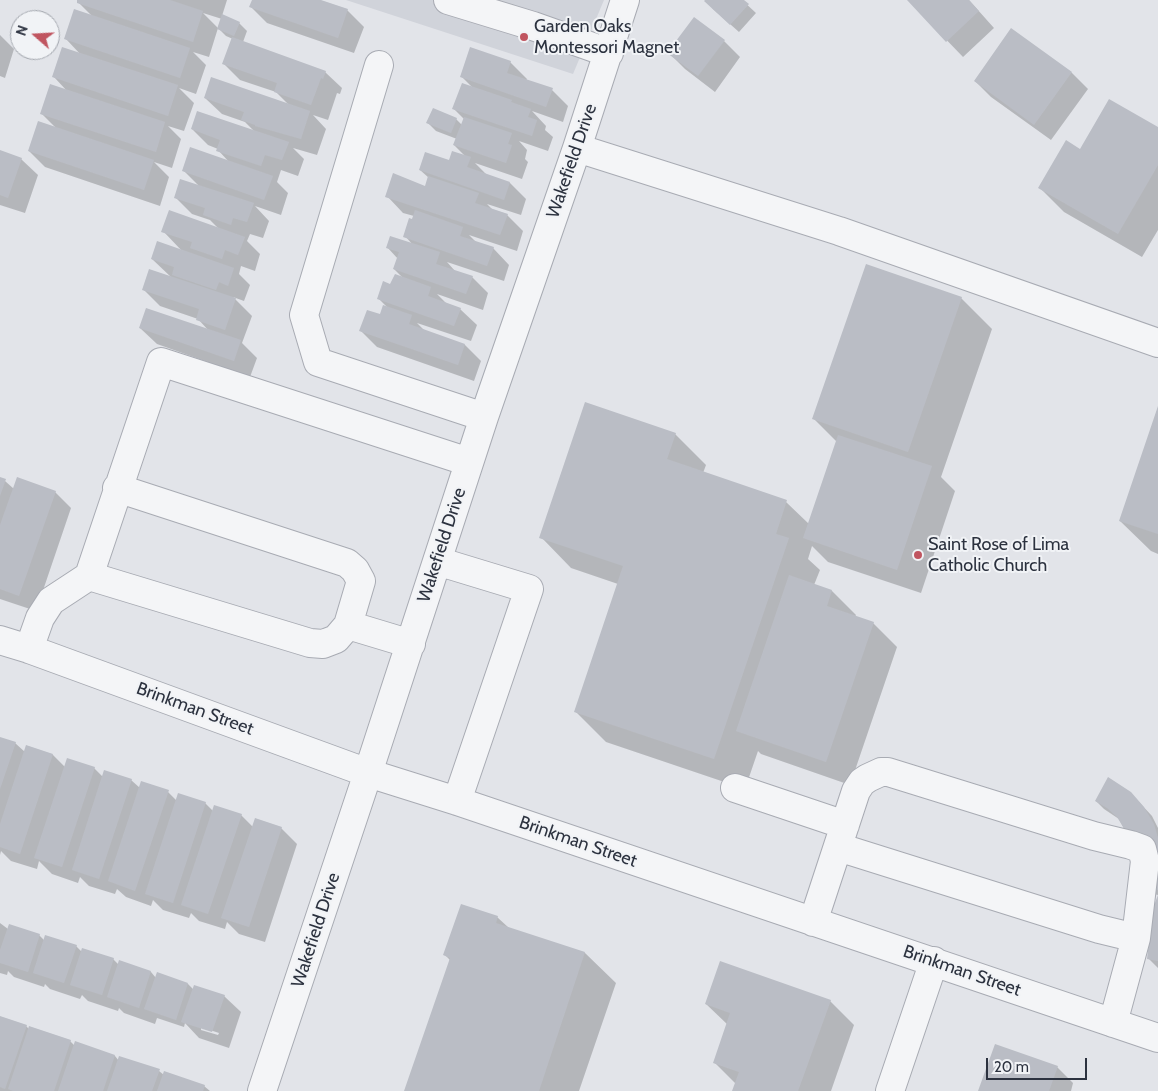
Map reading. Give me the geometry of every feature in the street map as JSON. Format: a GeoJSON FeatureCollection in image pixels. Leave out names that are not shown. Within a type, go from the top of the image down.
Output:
{"type":"FeatureCollection","features":[{"type":"Feature","properties":{"kind":"street"},"geometry":{"type":"LineString","coordinates":[[448,0],[532,26],[609,53]]}},
{"type":"Feature","properties":{"kind":"street","name":"Wakefield Drive"},"geometry":{"type":"LineString","coordinates":[[262,1091],[411,644],[469,462],[577,148],[625,0]]}},
{"type":"Feature","properties":{"kind":"street"},"geometry":{"type":"LineString","coordinates":[[379,65],[304,315],[318,362],[484,417]]}},
{"type":"Feature","properties":{"kind":"street"},"geometry":{"type":"LineString","coordinates":[[577,148],[839,232],[1158,343]]}},
{"type":"Feature","properties":{"kind":"street"},"geometry":{"type":"LineString","coordinates":[[29,649],[40,618],[51,601],[89,576],[117,488],[161,362],[469,462]]}},
{"type":"Feature","properties":{"kind":"street"},"geometry":{"type":"LineString","coordinates":[[89,576],[310,643],[323,644],[336,638],[348,626],[361,581],[355,570],[347,562],[117,488]]}},
{"type":"Feature","properties":{"kind":"street"},"geometry":{"type":"LineString","coordinates":[[437,561],[528,589],[457,801]]}},
{"type":"Feature","properties":{"kind":"street"},"geometry":{"type":"LineString","coordinates":[[348,626],[411,644]]}},
{"type":"Feature","properties":{"kind":"street","name":"Brinkman Street"},"geometry":{"type":"LineString","coordinates":[[0,640],[368,773],[934,961],[1158,1038]]}},
{"type":"Feature","properties":{"kind":"street"},"geometry":{"type":"LineString","coordinates":[[814,922],[856,791],[862,782],[881,772],[888,772],[1142,849],[1145,861],[1136,938],[1113,1023]]}},
{"type":"Feature","properties":{"kind":"street"},"geometry":{"type":"LineString","coordinates":[[735,788],[841,836],[1099,929],[1136,938]]}},
{"type":"Feature","properties":{"kind":"street"},"geometry":{"type":"LineString","coordinates":[[890,1091],[934,961]]}},
{"type":"Feature","properties":{"kind":"shaded area","name":"Garden Oaks Montessori Magnet"},"geometry":{"type":"Polygon","coordinates":[[[346,0],[604,0],[573,74],[346,0]]]}},
{"type":"Feature","properties":{"kind":"building"},"geometry":{"type":"Polygon","coordinates":[[[77,0],[170,0],[203,11],[193,42],[77,3],[77,0]]]}},
{"type":"Feature","properties":{"kind":"building"},"geometry":{"type":"Polygon","coordinates":[[[252,0],[321,0],[348,9],[338,38],[249,7],[252,0]]]}},
{"type":"Feature","properties":{"kind":"building"},"geometry":{"type":"Polygon","coordinates":[[[705,0],[744,0],[749,4],[730,25],[705,0]]]}},
{"type":"Feature","properties":{"kind":"building"},"geometry":{"type":"Polygon","coordinates":[[[907,0],[969,0],[979,11],[946,42],[907,0]]]}},
{"type":"Feature","properties":{"kind":"building"},"geometry":{"type":"Polygon","coordinates":[[[74,9],[190,48],[180,78],[64,39],[74,9]]]}},
{"type":"Feature","properties":{"kind":"building"},"geometry":{"type":"Polygon","coordinates":[[[222,14],[240,22],[234,36],[217,29],[222,14]]]}},
{"type":"Feature","properties":{"kind":"building"},"geometry":{"type":"Polygon","coordinates":[[[694,17],[725,40],[698,76],[667,53],[694,17]]]}},
{"type":"Feature","properties":{"kind":"building"},"geometry":{"type":"Polygon","coordinates":[[[1011,28],[1072,72],[1034,125],[974,81],[1011,28]]]}},
{"type":"Feature","properties":{"kind":"building"},"geometry":{"type":"Polygon","coordinates":[[[232,37],[326,71],[323,79],[321,78],[311,105],[274,92],[277,83],[222,64],[232,37]]]}},
{"type":"Feature","properties":{"kind":"building"},"geometry":{"type":"Polygon","coordinates":[[[62,47],[178,85],[168,116],[52,77],[58,60],[60,60],[62,47]]]}},
{"type":"Feature","properties":{"kind":"building"},"geometry":{"type":"Polygon","coordinates":[[[470,47],[511,61],[507,73],[553,88],[546,107],[460,77],[470,47]]]}},
{"type":"Feature","properties":{"kind":"building"},"geometry":{"type":"Polygon","coordinates":[[[211,77],[310,111],[301,139],[255,126],[241,120],[244,112],[204,98],[211,77]]]}},
{"type":"Feature","properties":{"kind":"building"},"geometry":{"type":"Polygon","coordinates":[[[462,83],[512,100],[511,102],[531,109],[528,117],[537,120],[532,136],[452,109],[462,83]]]}},
{"type":"Feature","properties":{"kind":"building"},"geometry":{"type":"Polygon","coordinates":[[[50,84],[165,122],[156,152],[40,114],[50,84]]]}},
{"type":"Feature","properties":{"kind":"building"},"geometry":{"type":"Polygon","coordinates":[[[1109,99],[1158,127],[1158,165],[1118,234],[1038,188],[1066,140],[1080,149],[1109,99]]]}},
{"type":"Feature","properties":{"kind":"building"},"geometry":{"type":"Polygon","coordinates":[[[433,108],[457,118],[451,133],[426,123],[433,108]]]}},
{"type":"Feature","properties":{"kind":"building"},"geometry":{"type":"Polygon","coordinates":[[[197,111],[289,142],[282,160],[265,155],[261,166],[216,151],[220,140],[191,129],[197,111]]]}},
{"type":"Feature","properties":{"kind":"building"},"geometry":{"type":"Polygon","coordinates":[[[464,117],[512,133],[508,144],[512,145],[506,163],[453,145],[464,117]]]}},
{"type":"Feature","properties":{"kind":"building"},"geometry":{"type":"Polygon","coordinates":[[[38,121],[154,160],[144,190],[28,151],[38,121]]]}},
{"type":"Feature","properties":{"kind":"building"},"geometry":{"type":"Polygon","coordinates":[[[190,147],[273,176],[264,200],[182,171],[190,147]]]}},
{"type":"Feature","properties":{"kind":"building"},"geometry":{"type":"Polygon","coordinates":[[[0,150],[22,158],[8,198],[0,195],[0,150]]]}},
{"type":"Feature","properties":{"kind":"building"},"geometry":{"type":"Polygon","coordinates":[[[452,151],[471,157],[467,167],[510,182],[504,200],[419,170],[425,152],[449,160],[452,151]]]}},
{"type":"Feature","properties":{"kind":"building"},"geometry":{"type":"Polygon","coordinates":[[[393,173],[425,186],[428,176],[479,193],[475,203],[508,214],[500,235],[385,197],[393,173]]]}},
{"type":"Feature","properties":{"kind":"building"},"geometry":{"type":"Polygon","coordinates":[[[180,179],[254,203],[247,222],[233,218],[231,225],[203,215],[205,208],[174,198],[180,179]]]}},
{"type":"Feature","properties":{"kind":"building"},"geometry":{"type":"Polygon","coordinates":[[[169,210],[245,237],[238,255],[225,250],[222,259],[190,248],[192,242],[161,232],[169,210]]]}},
{"type":"Feature","properties":{"kind":"building"},"geometry":{"type":"Polygon","coordinates":[[[415,210],[463,227],[460,236],[494,247],[487,266],[403,237],[409,218],[412,219],[415,210]]]}},
{"type":"Feature","properties":{"kind":"building"},"geometry":{"type":"Polygon","coordinates":[[[390,236],[440,252],[436,264],[473,276],[466,294],[393,269],[399,252],[386,248],[390,236]]]}},
{"type":"Feature","properties":{"kind":"building"},"geometry":{"type":"Polygon","coordinates":[[[157,241],[234,268],[228,286],[219,282],[216,290],[172,275],[174,267],[151,259],[157,241]]]}},
{"type":"Feature","properties":{"kind":"building"},"geometry":{"type":"Polygon","coordinates":[[[866,264],[962,297],[908,452],[812,419],[866,264]]]}},
{"type":"Feature","properties":{"kind":"building"},"geometry":{"type":"Polygon","coordinates":[[[149,269],[236,298],[225,330],[196,320],[199,309],[142,290],[149,269]]]}},
{"type":"Feature","properties":{"kind":"building"},"geometry":{"type":"Polygon","coordinates":[[[395,274],[431,287],[428,296],[461,308],[454,326],[377,299],[383,281],[390,284],[395,274]]]}},
{"type":"Feature","properties":{"kind":"building"},"geometry":{"type":"Polygon","coordinates":[[[383,305],[412,315],[409,324],[465,344],[458,365],[359,331],[367,310],[380,314],[383,305]]]}},
{"type":"Feature","properties":{"kind":"building"},"geometry":{"type":"Polygon","coordinates":[[[146,308],[241,340],[234,361],[139,328],[146,308]]]}},
{"type":"Feature","properties":{"kind":"building"},"geometry":{"type":"Polygon","coordinates":[[[585,402],[676,433],[667,459],[787,500],[776,534],[789,538],[714,759],[574,712],[623,566],[539,538],[585,402]]]}},
{"type":"Feature","properties":{"kind":"building"},"geometry":{"type":"Polygon","coordinates":[[[1158,406],[1158,534],[1119,521],[1158,406]]]}},
{"type":"Feature","properties":{"kind":"building"},"geometry":{"type":"Polygon","coordinates":[[[838,435],[932,466],[897,570],[803,538],[838,435]]]}},
{"type":"Feature","properties":{"kind":"building"},"geometry":{"type":"Polygon","coordinates":[[[0,477],[6,479],[0,496],[0,477]]]}},
{"type":"Feature","properties":{"kind":"building"},"geometry":{"type":"Polygon","coordinates":[[[17,477],[56,491],[19,596],[0,589],[0,525],[17,477]]]}},
{"type":"Feature","properties":{"kind":"building"},"geometry":{"type":"Polygon","coordinates":[[[789,575],[832,590],[827,606],[874,622],[826,762],[736,731],[789,575]]]}},
{"type":"Feature","properties":{"kind":"building"},"geometry":{"type":"Polygon","coordinates":[[[0,737],[16,742],[0,789],[0,737]]]}},
{"type":"Feature","properties":{"kind":"building"},"geometry":{"type":"Polygon","coordinates":[[[26,745],[53,754],[20,854],[0,847],[0,824],[26,745]]]}},
{"type":"Feature","properties":{"kind":"building"},"geometry":{"type":"Polygon","coordinates":[[[67,758],[95,767],[62,867],[34,858],[67,758]]]}},
{"type":"Feature","properties":{"kind":"building"},"geometry":{"type":"Polygon","coordinates":[[[104,770],[132,779],[99,879],[72,870],[104,770]]]}},
{"type":"Feature","properties":{"kind":"building"},"geometry":{"type":"Polygon","coordinates":[[[1108,777],[1131,792],[1144,807],[1154,824],[1158,838],[1158,890],[1142,886],[1134,863],[1128,835],[1117,817],[1095,801],[1108,777]]]}},
{"type":"Feature","properties":{"kind":"building"},"geometry":{"type":"Polygon","coordinates":[[[141,781],[169,790],[135,891],[108,881],[141,781]]]}},
{"type":"Feature","properties":{"kind":"building"},"geometry":{"type":"Polygon","coordinates":[[[178,793],[206,802],[173,903],[145,894],[178,793]]]}},
{"type":"Feature","properties":{"kind":"building"},"geometry":{"type":"Polygon","coordinates":[[[214,805],[242,814],[208,914],[181,905],[214,805]]]}},
{"type":"Feature","properties":{"kind":"building"},"geometry":{"type":"Polygon","coordinates":[[[255,818],[282,827],[249,927],[221,918],[255,818]]]}},
{"type":"Feature","properties":{"kind":"building"},"geometry":{"type":"Polygon","coordinates":[[[1158,895],[1158,961],[1147,959],[1153,908],[1158,895]]]}},
{"type":"Feature","properties":{"kind":"building"},"geometry":{"type":"Polygon","coordinates":[[[461,904],[498,916],[496,923],[585,952],[539,1091],[404,1091],[450,958],[443,955],[461,904]]]}},
{"type":"Feature","properties":{"kind":"building"},"geometry":{"type":"Polygon","coordinates":[[[9,924],[40,934],[28,972],[0,963],[0,950],[9,924]]]}},
{"type":"Feature","properties":{"kind":"building"},"geometry":{"type":"Polygon","coordinates":[[[45,935],[77,945],[64,983],[33,973],[45,935]]]}},
{"type":"Feature","properties":{"kind":"building"},"geometry":{"type":"Polygon","coordinates":[[[82,948],[114,958],[102,995],[70,985],[82,948]]]}},
{"type":"Feature","properties":{"kind":"building"},"geometry":{"type":"Polygon","coordinates":[[[119,960],[151,971],[139,1008],[107,997],[119,960]]]}},
{"type":"Feature","properties":{"kind":"building"},"geometry":{"type":"Polygon","coordinates":[[[720,961],[831,1000],[798,1091],[732,1091],[739,1072],[713,1063],[730,1013],[705,1004],[720,961]]]}},
{"type":"Feature","properties":{"kind":"building"},"geometry":{"type":"Polygon","coordinates":[[[157,972],[188,983],[176,1020],[144,1009],[157,972]]]}},
{"type":"Feature","properties":{"kind":"building"},"geometry":{"type":"Polygon","coordinates":[[[194,985],[225,995],[212,1032],[181,1022],[194,985]]]}},
{"type":"Feature","properties":{"kind":"building"},"geometry":{"type":"Polygon","coordinates":[[[0,1016],[27,1025],[5,1089],[0,1087],[0,1016]]]}},
{"type":"Feature","properties":{"kind":"building"},"geometry":{"type":"Polygon","coordinates":[[[29,1026],[71,1040],[54,1091],[13,1091],[8,1089],[29,1026]]]}},
{"type":"Feature","properties":{"kind":"building"},"geometry":{"type":"Polygon","coordinates":[[[75,1041],[115,1055],[103,1091],[58,1091],[75,1041]]]}},
{"type":"Feature","properties":{"kind":"building"},"geometry":{"type":"Polygon","coordinates":[[[995,1044],[1058,1066],[1049,1091],[978,1091],[995,1044]]]}},
{"type":"Feature","properties":{"kind":"building"},"geometry":{"type":"Polygon","coordinates":[[[119,1056],[160,1069],[152,1091],[107,1091],[119,1056]]]}},
{"type":"Feature","properties":{"kind":"building"},"geometry":{"type":"Polygon","coordinates":[[[164,1071],[205,1085],[203,1091],[157,1091],[164,1071]]]}},
{"type":"Feature","properties":{"kind":"place","name":"Garden Oaks Montessori Magnet"},"geometry":{"type":"Point","coordinates":[524,37]}},
{"type":"Feature","properties":{"kind":"place","name":"Saint Rose of Lima Catholic Church"},"geometry":{"type":"Point","coordinates":[918,555]}}]}
